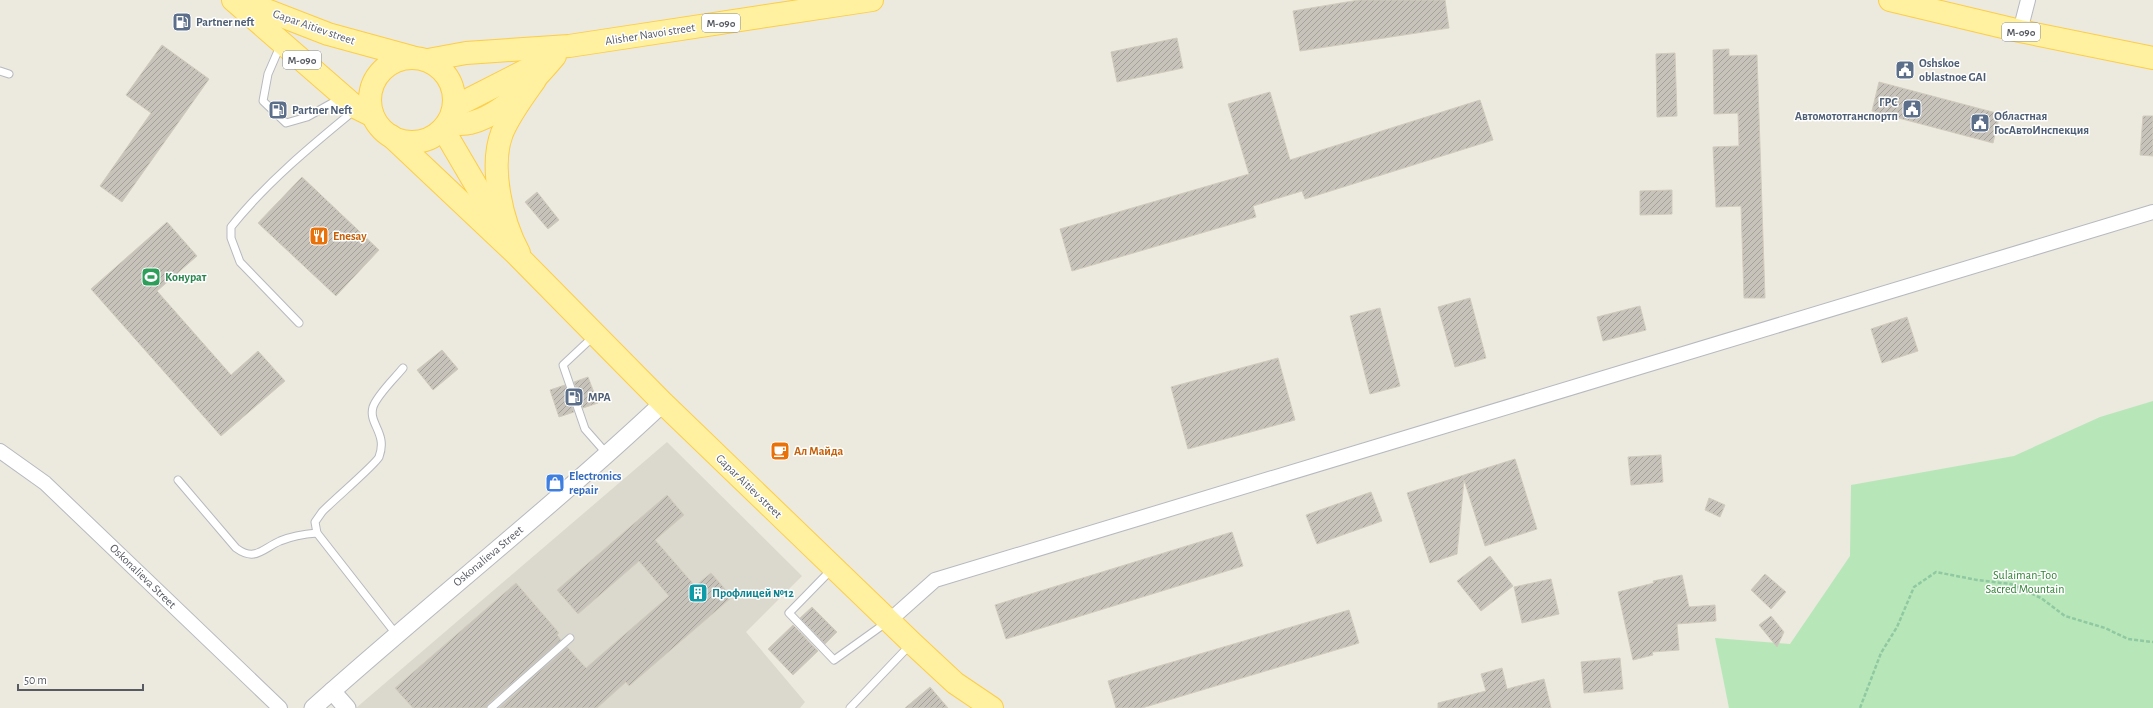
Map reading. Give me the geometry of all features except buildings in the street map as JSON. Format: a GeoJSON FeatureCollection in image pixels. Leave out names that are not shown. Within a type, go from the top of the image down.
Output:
{"type":"FeatureCollection","features":[{"type":"Feature","properties":{"kind":"main road","name":"Gapar Aitiev street"},"geometry":{"type":"LineString","coordinates":[[233,0],[358,107]]}},
{"type":"Feature","properties":{"kind":"main road","name":"Gapar Aitiev street"},"geometry":{"type":"LineString","coordinates":[[241,0],[328,34],[420,59]]}},
{"type":"Feature","properties":{"kind":"main road","name":"Alisher Navoi street"},"geometry":{"type":"LineString","coordinates":[[420,59],[466,53],[562,51],[872,0]]}},
{"type":"Feature","properties":{"kind":"main road","name":"М-090"},"geometry":{"type":"LineString","coordinates":[[1890,0],[2020,31],[2153,58]]}},
{"type":"Feature","properties":{"kind":"main road","name":"Alisher Navoi street"},"geometry":{"type":"LineString","coordinates":[[448,120],[562,51]]}},
{"type":"Feature","properties":{"kind":"main road"},"geometry":{"type":"LineString","coordinates":[[520,258],[503,211],[496,173],[502,134],[509,119],[535,80],[562,51]]}},
{"type":"Feature","properties":{"kind":"main road","name":"М-090"},"geometry":{"type":"LineString","coordinates":[[420,59],[439,67],[447,76],[454,91],[448,120],[422,141],[406,142],[391,136],[358,107],[371,108],[370,94],[374,80],[394,61],[420,59]]}},
{"type":"Feature","properties":{"kind":"main road"},"geometry":{"type":"LineString","coordinates":[[448,120],[469,124],[486,117],[535,80]]}},
{"type":"Feature","properties":{"kind":"main road","name":"Gapar Aitiev street"},"geometry":{"type":"LineString","coordinates":[[448,120],[520,258]]}},
{"type":"Feature","properties":{"kind":"main road","name":"Gapar Aitiev street"},"geometry":{"type":"LineString","coordinates":[[391,136],[520,258],[664,403],[912,643],[955,683],[992,708]]}},
{"type":"Feature","properties":{"kind":"street"},"geometry":{"type":"LineString","coordinates":[[2020,31],[2028,0]]}},
{"type":"Feature","properties":{"kind":"street"},"geometry":{"type":"LineString","coordinates":[[889,621],[936,580],[2153,212]]}},
{"type":"Feature","properties":{"kind":"street","name":"Oskonalieva Street"},"geometry":{"type":"LineString","coordinates":[[313,708],[396,634],[608,455],[664,403]]}},
{"type":"Feature","properties":{"kind":"street","name":"Oskonalieva Street"},"geometry":{"type":"LineString","coordinates":[[0,451],[45,483],[280,708]]}},
{"type":"Feature","properties":{"kind":"street"},"geometry":{"type":"LineString","coordinates":[[332,691],[347,708]]}},
{"type":"Feature","properties":{"kind":"lane"},"geometry":{"type":"LineString","coordinates":[[282,42],[268,74],[263,101],[286,123],[307,116],[358,107]]}},
{"type":"Feature","properties":{"kind":"lane"},"geometry":{"type":"LineString","coordinates":[[0,71],[9,74]]}},
{"type":"Feature","properties":{"kind":"lane"},"geometry":{"type":"LineString","coordinates":[[299,323],[240,262],[231,238],[231,227],[242,213],[316,142],[358,107]]}},
{"type":"Feature","properties":{"kind":"lane"},"geometry":{"type":"LineString","coordinates":[[595,335],[563,365],[586,429],[608,455]]}},
{"type":"Feature","properties":{"kind":"lane"},"geometry":{"type":"LineString","coordinates":[[396,634],[317,534],[315,522],[322,512],[378,459],[383,444],[380,431],[373,418],[373,407],[403,368]]}},
{"type":"Feature","properties":{"kind":"lane"},"geometry":{"type":"LineString","coordinates":[[178,480],[236,548],[245,555],[257,554],[280,541],[300,534],[317,534]]}},
{"type":"Feature","properties":{"kind":"lane"},"geometry":{"type":"LineString","coordinates":[[834,568],[789,613],[834,660],[889,621]]}},
{"type":"Feature","properties":{"kind":"lane"},"geometry":{"type":"LineString","coordinates":[[492,708],[570,638]]}},
{"type":"Feature","properties":{"kind":"lane"},"geometry":{"type":"LineString","coordinates":[[850,708],[912,643]]}},
{"type":"Feature","properties":{"kind":"path"},"geometry":{"type":"LineString","coordinates":[[1860,708],[1881,653],[1897,627],[1914,587],[1936,572],[1977,580],[2011,584],[2041,598],[2065,616],[2105,628],[2128,639],[2153,642]]}},
{"type":"Feature","properties":{"kind":"shaded area"},"geometry":{"type":"Polygon","coordinates":[[[667,442],[802,576],[746,632],[805,702],[800,708],[356,708],[667,442]]]}},
{"type":"Feature","properties":{"kind":"green space","name":"Sulaiman-Too Sacred Mountain"},"geometry":{"type":"Polygon","coordinates":[[[2153,401],[2153,708],[1729,708],[1715,638],[1790,644],[1850,556],[1851,485],[2014,456],[2100,417],[2153,401]]]}},
{"type":"Feature","properties":{"kind":"place","name":"Partner neft"},"geometry":{"type":"Point","coordinates":[182,22]}},
{"type":"Feature","properties":{"kind":"place","name":"Oshskoe oblastnoe GAI"},"geometry":{"type":"Point","coordinates":[1905,70]}},
{"type":"Feature","properties":{"kind":"place","name":"ГРС Автомототганспортп"},"geometry":{"type":"Point","coordinates":[1912,109]}},
{"type":"Feature","properties":{"kind":"place","name":"Partner Neft"},"geometry":{"type":"Point","coordinates":[278,110]}},
{"type":"Feature","properties":{"kind":"place","name":"Областная ГосАвтоИнспекция"},"geometry":{"type":"Point","coordinates":[1980,123]}},
{"type":"Feature","properties":{"kind":"place","name":"Enesay"},"geometry":{"type":"Point","coordinates":[319,236]}},
{"type":"Feature","properties":{"kind":"place","name":"Конурат"},"geometry":{"type":"Point","coordinates":[151,277]}},
{"type":"Feature","properties":{"kind":"place","name":"MPA"},"geometry":{"type":"Point","coordinates":[574,397]}},
{"type":"Feature","properties":{"kind":"place","name":"Ал Майда"},"geometry":{"type":"Point","coordinates":[780,451]}},
{"type":"Feature","properties":{"kind":"place","name":"Electronics repair"},"geometry":{"type":"Point","coordinates":[555,483]}},
{"type":"Feature","properties":{"kind":"place","name":"Профлицей №12"},"geometry":{"type":"Point","coordinates":[698,593]}}]}
